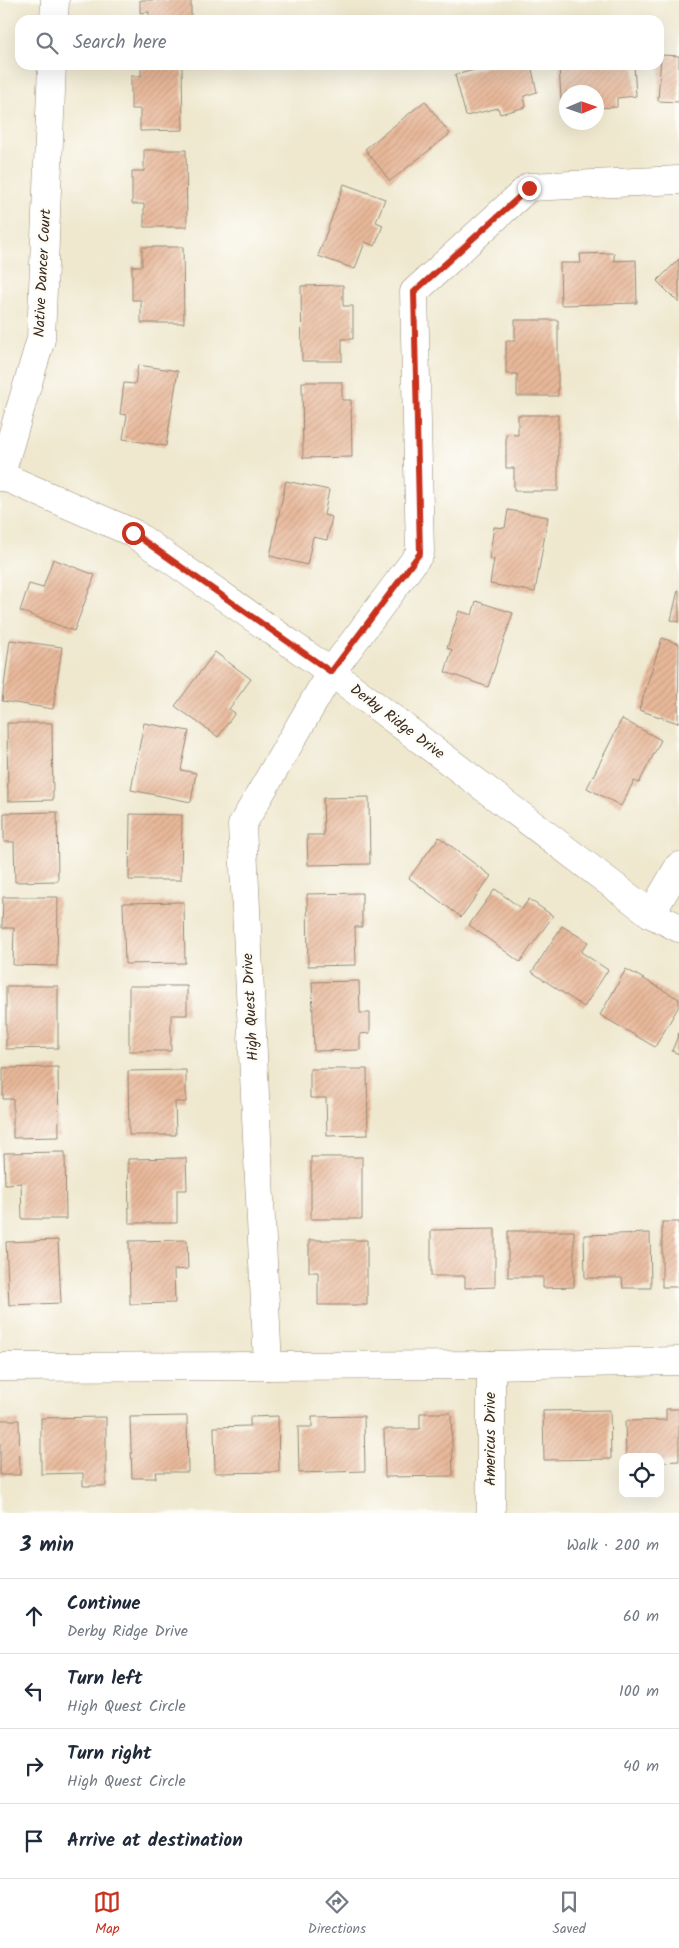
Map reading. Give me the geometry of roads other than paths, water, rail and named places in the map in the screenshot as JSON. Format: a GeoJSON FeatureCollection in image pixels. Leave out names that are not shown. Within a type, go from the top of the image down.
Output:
{"type":"FeatureCollection","features":[{"type":"Feature","properties":{"kind":"street"},"geometry":{"type":"LineString","coordinates":[[54,15],[55,0]]}},
{"type":"Feature","properties":{"kind":"street","name":"Native Dancer Court"},"geometry":{"type":"LineString","coordinates":[[0,475],[40,339],[52,70]]}},
{"type":"Feature","properties":{"kind":"street","name":"High Quest Drive"},"geometry":{"type":"LineString","coordinates":[[268,1366],[242,826],[331,672],[420,553],[414,292],[529,188],[679,180]]}},
{"type":"Feature","properties":{"kind":"street","name":"Derby Ridge Drive"},"geometry":{"type":"LineString","coordinates":[[0,475],[133,533],[331,672],[652,914],[679,928]]}},
{"type":"Feature","properties":{"kind":"street"},"geometry":{"type":"LineString","coordinates":[[652,914],[679,866]]}},
{"type":"Feature","properties":{"kind":"street"},"geometry":{"type":"LineString","coordinates":[[0,1368],[491,1365],[679,1361]]}},
{"type":"Feature","properties":{"kind":"street","name":"Americus Drive"},"geometry":{"type":"LineString","coordinates":[[491,1365],[491,1513]]}}]}
